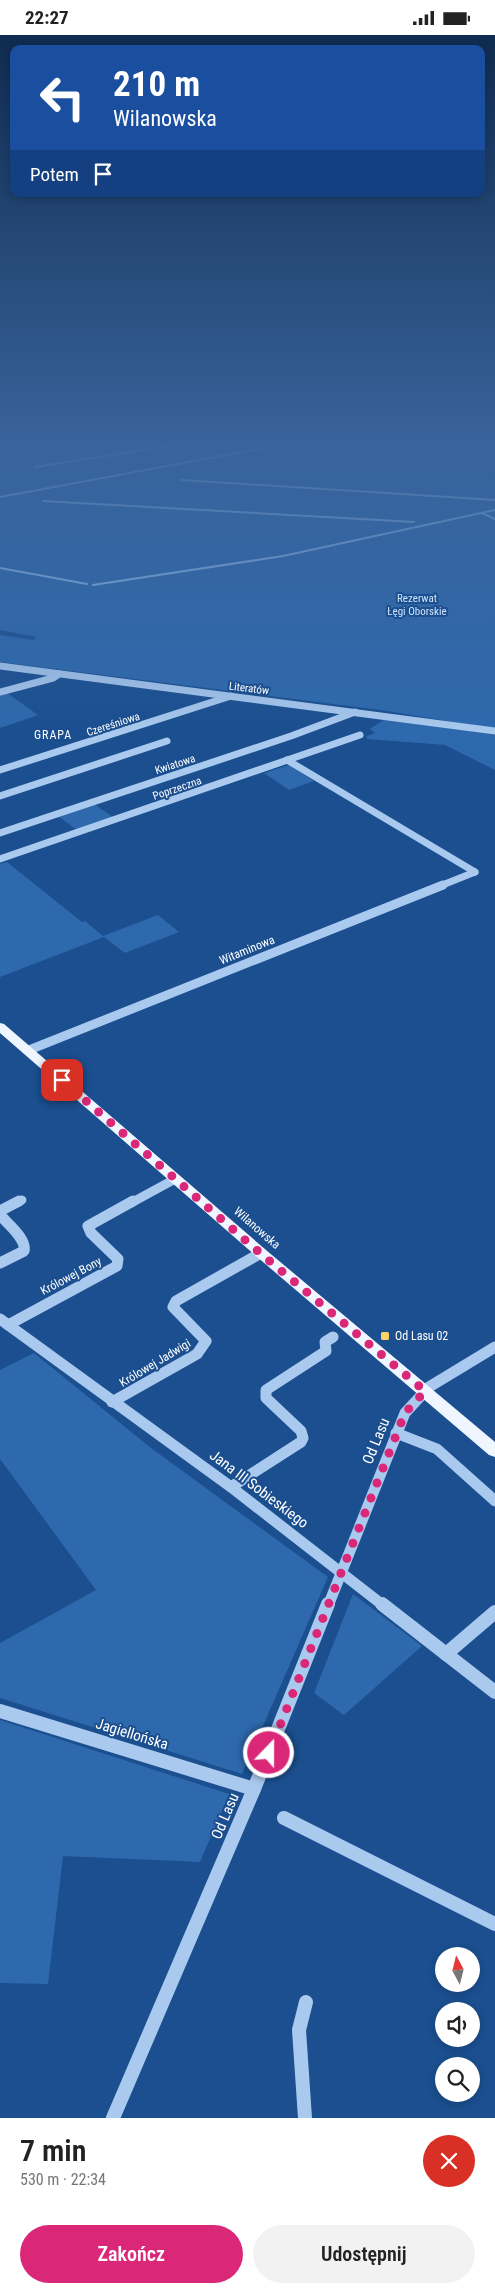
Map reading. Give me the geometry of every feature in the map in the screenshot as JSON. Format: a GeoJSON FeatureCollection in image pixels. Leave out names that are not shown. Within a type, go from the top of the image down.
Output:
{"type":"FeatureCollection","features":[{"type":"Feature","properties":{"kind":"main road","name":"Wilanowska"},"geometry":{"type":"LineString","coordinates":[[0,1027],[29,1050],[260,1253],[495,1451]]}},
{"type":"Feature","properties":{"kind":"street","name":"Literatów"},"geometry":{"type":"LineString","coordinates":[[0,666],[355,711],[495,731]]}},
{"type":"Feature","properties":{"kind":"street"},"geometry":{"type":"LineString","coordinates":[[0,692],[53,678],[59,674]]}},
{"type":"Feature","properties":{"kind":"street","name":"Czereśniowa"},"geometry":{"type":"LineString","coordinates":[[0,770],[232,695]]}},
{"type":"Feature","properties":{"kind":"street","name":"Kwiatowa"},"geometry":{"type":"LineString","coordinates":[[0,833],[291,736],[355,711]]}},
{"type":"Feature","properties":{"kind":"street","name":"Poprzeczna"},"geometry":{"type":"LineString","coordinates":[[0,859],[360,735]]}},
{"type":"Feature","properties":{"kind":"street"},"geometry":{"type":"LineString","coordinates":[[0,796],[167,741]]}},
{"type":"Feature","properties":{"kind":"street","name":"Witaminowa"},"geometry":{"type":"LineString","coordinates":[[29,1050],[475,872],[287,760]]}},
{"type":"Feature","properties":{"kind":"street","name":"Królowej Bony"},"geometry":{"type":"LineString","coordinates":[[4,1322],[117,1266],[118,1259],[91,1233],[88,1225],[175,1179]]}},
{"type":"Feature","properties":{"kind":"street"},"geometry":{"type":"LineString","coordinates":[[0,1263],[24,1251],[23,1241],[0,1215],[2,1210],[22,1201]]}},
{"type":"Feature","properties":{"kind":"street","name":"Królowej Jadwigi"},"geometry":{"type":"LineString","coordinates":[[112,1402],[197,1354],[202,1349],[206,1341],[173,1307],[176,1301],[260,1253]]}},
{"type":"Feature","properties":{"kind":"street","name":"Jana III Sobieskiego"},"geometry":{"type":"LineString","coordinates":[[4,1322],[232,1487],[495,1692]]}},
{"type":"Feature","properties":{"kind":"street"},"geometry":{"type":"LineString","coordinates":[[232,1487],[301,1442],[303,1438],[301,1431],[266,1398],[266,1391],[269,1387],[326,1351],[325,1342],[333,1337]]}},
{"type":"Feature","properties":{"kind":"street"},"geometry":{"type":"LineString","coordinates":[[425,1391],[495,1347]]}},
{"type":"Feature","properties":{"kind":"street","name":"Od Lasu"},"geometry":{"type":"LineString","coordinates":[[113,2118],[254,1789],[396,1433],[405,1413],[425,1391]]}},
{"type":"Feature","properties":{"kind":"street"},"geometry":{"type":"LineString","coordinates":[[396,1433],[437,1449],[495,1501]]}},
{"type":"Feature","properties":{"kind":"street"},"geometry":{"type":"LineString","coordinates":[[446,1654],[495,1612]]}},
{"type":"Feature","properties":{"kind":"street","name":"Jagiellońska"},"geometry":{"type":"LineString","coordinates":[[0,1711],[254,1789]]}},
{"type":"Feature","properties":{"kind":"street"},"geometry":{"type":"LineString","coordinates":[[284,1818],[495,1924]]}},
{"type":"Feature","properties":{"kind":"street"},"geometry":{"type":"LineString","coordinates":[[305,2118],[299,2030],[306,2002]]}},
{"type":"Feature","properties":{"kind":"green space","name":"Rezerwat Łęgi Oborskie"},"geometry":{"type":"Polygon","coordinates":[[[0,538],[495,538],[495,729],[381,710],[0,662],[0,635],[33,640],[37,637],[0,630],[0,538]]]}},
{"type":"Feature","properties":{"kind":"green space"},"geometry":{"type":"Polygon","coordinates":[[[7,693],[38,715],[0,728],[0,695],[7,693]]]}},
{"type":"Feature","properties":{"kind":"green space"},"geometry":{"type":"Polygon","coordinates":[[[385,719],[495,735],[495,770],[445,745],[367,739],[367,736],[375,733],[370,729],[385,719]]]}},
{"type":"Feature","properties":{"kind":"green space"},"geometry":{"type":"Polygon","coordinates":[[[289,765],[314,781],[289,790],[264,773],[289,765]]]}},
{"type":"Feature","properties":{"kind":"green space"},"geometry":{"type":"Polygon","coordinates":[[[94,804],[113,817],[77,830],[58,816],[94,804]]]}},
{"type":"Feature","properties":{"kind":"green space"},"geometry":{"type":"Polygon","coordinates":[[[7,862],[82,922],[85,921],[103,936],[158,915],[179,932],[125,953],[104,937],[0,977],[0,864],[7,862]]]}},
{"type":"Feature","properties":{"kind":"green space"},"geometry":{"type":"Polygon","coordinates":[[[34,1353],[151,1448],[328,1577],[242,1774],[0,1698],[0,1643],[96,1590],[0,1459],[0,1370],[34,1353]]]}},
{"type":"Feature","properties":{"kind":"green space"},"geometry":{"type":"Polygon","coordinates":[[[353,1594],[422,1646],[344,1715],[314,1693],[353,1594]]]}},
{"type":"Feature","properties":{"kind":"green space"},"geometry":{"type":"Polygon","coordinates":[[[0,1720],[229,1794],[200,1862],[63,1856],[48,1984],[0,1983],[0,1720]]]}},
{"type":"Feature","properties":{"kind":"waterway"},"geometry":{"type":"LineString","coordinates":[[93,585],[283,556],[365,538]]}},
{"type":"Feature","properties":{"kind":"waterway"},"geometry":{"type":"LineString","coordinates":[[0,568],[87,584]]}},
{"type":"Feature","properties":{"kind":"place","name":"Od Lasu 02"},"geometry":{"type":"Point","coordinates":[385,1336]}},
{"type":"Feature","properties":{"kind":"district","name":"GRAPA"},"geometry":{"type":"Point","coordinates":[53,735]}},
{"type":"Feature","properties":{"kind":"route"},"geometry":{"type":"LineString","coordinates":[[62,1080],[260,1253],[425,1391],[405,1413],[269,1753]]}}]}
